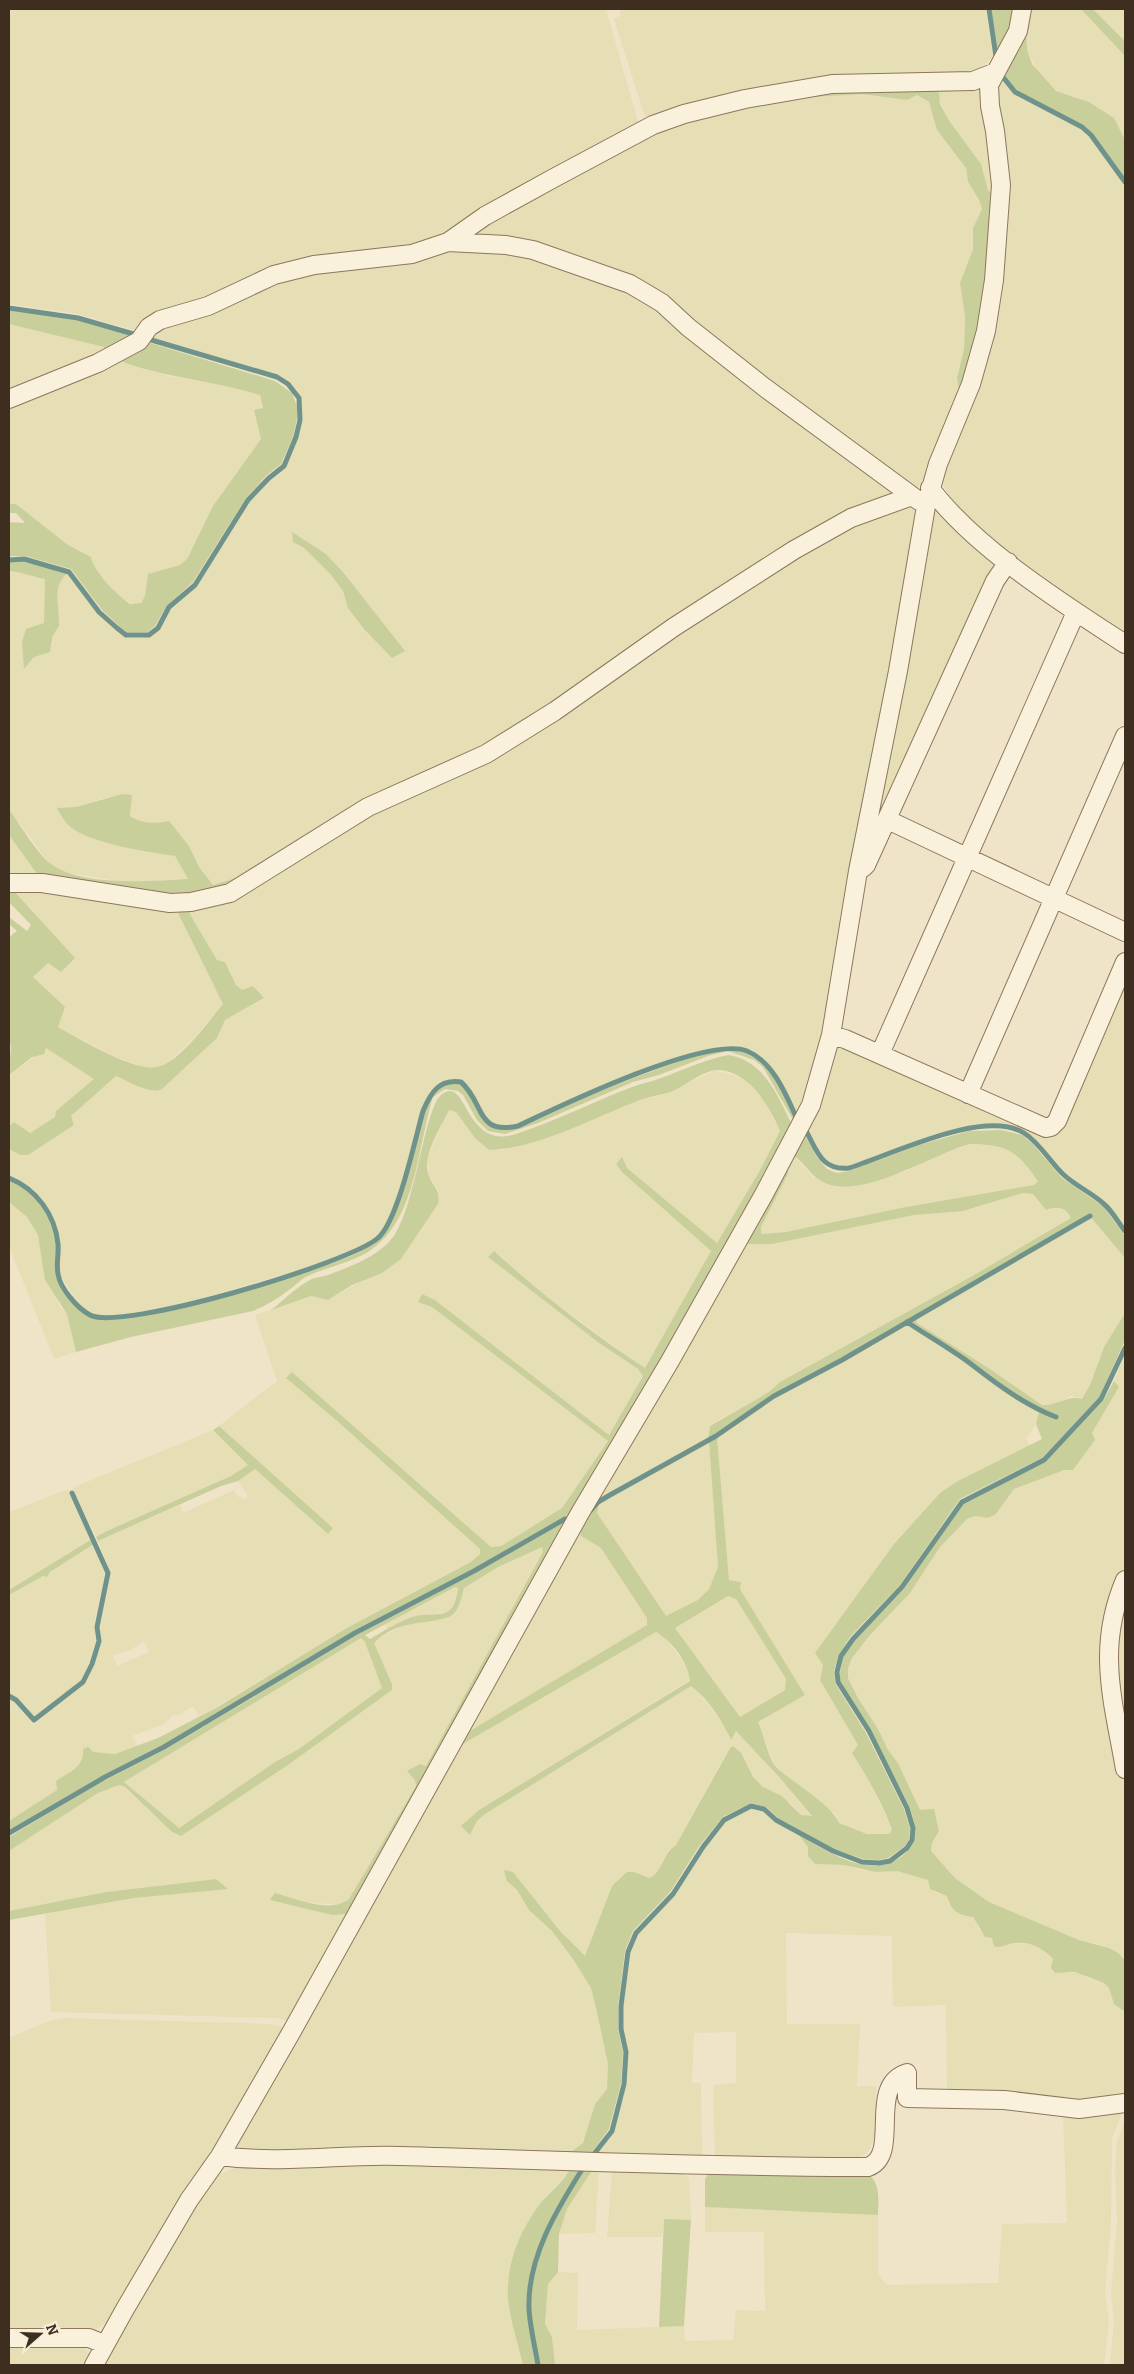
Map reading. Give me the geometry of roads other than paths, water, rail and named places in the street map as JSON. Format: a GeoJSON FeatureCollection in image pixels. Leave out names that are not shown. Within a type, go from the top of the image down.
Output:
{"type":"FeatureCollection","features":[{"type":"Feature","properties":{"kind":"street"},"geometry":{"type":"LineString","coordinates":[[94,2365],[104,2344],[189,2200],[220,2156],[580,1513],[670,1361],[763,1196],[811,1105],[831,1035],[858,871],[898,670],[919,501],[930,488],[978,359],[994,280],[1001,185],[995,131],[990,106],[989,85],[1008,54],[1018,31],[1022,9]]}},
{"type":"Feature","properties":{"kind":"street"},"geometry":{"type":"LineString","coordinates":[[9,399],[98,363],[139,341],[149,327],[160,320],[208,306],[274,275],[314,265],[412,254],[448,242],[484,216],[552,179],[653,126],[684,114],[745,99],[832,84],[972,81],[996,72]]}},
{"type":"Feature","properties":{"kind":"street"},"geometry":{"type":"LineString","coordinates":[[448,242],[487,243],[533,250],[630,284],[662,303],[688,327],[764,387],[919,501]]}},
{"type":"Feature","properties":{"kind":"street"},"geometry":{"type":"LineString","coordinates":[[930,488],[946,509],[1008,562],[1076,612],[1125,644]]}},
{"type":"Feature","properties":{"kind":"street"},"geometry":{"type":"LineString","coordinates":[[9,883],[42,883],[170,903],[191,902],[230,893],[368,807],[463,766],[528,728],[721,596],[808,542],[852,518],[919,501]]}},
{"type":"Feature","properties":{"kind":"street"},"geometry":{"type":"LineString","coordinates":[[858,871],[866,866],[995,581],[1008,562]]}},
{"type":"Feature","properties":{"kind":"street"},"geometry":{"type":"LineString","coordinates":[[880,1054],[1076,612]]}},
{"type":"Feature","properties":{"kind":"street"},"geometry":{"type":"LineString","coordinates":[[968,1094],[1125,736]]}},
{"type":"Feature","properties":{"kind":"street"},"geometry":{"type":"LineString","coordinates":[[888,820],[1125,932]]}},
{"type":"Feature","properties":{"kind":"street"},"geometry":{"type":"LineString","coordinates":[[831,1035],[880,1054],[1046,1128],[1051,1127],[1057,1121],[1125,962]]}},
{"type":"Feature","properties":{"kind":"street"},"geometry":{"type":"LineString","coordinates":[[1125,1580],[1112,1616],[1108,1641],[1109,1678],[1125,1769]]}},
{"type":"Feature","properties":{"kind":"street"},"geometry":{"type":"LineString","coordinates":[[220,2156],[254,2160],[376,2155],[700,2166],[868,2167],[878,2160],[884,2142],[887,2095],[890,2083],[898,2076],[906,2073],[907,2098],[1004,2100],[1079,2109],[1125,2103]]}},
{"type":"Feature","properties":{"kind":"street"},"geometry":{"type":"LineString","coordinates":[[9,2338],[89,2338],[104,2344]]}},
{"type":"Feature","properties":{"kind":"waterway"},"geometry":{"type":"LineString","coordinates":[[989,9],[996,57]]}},
{"type":"Feature","properties":{"kind":"waterway"},"geometry":{"type":"LineString","coordinates":[[1003,77],[1015,92],[1082,127],[1091,135],[1125,182]]}},
{"type":"Feature","properties":{"kind":"waterway"},"geometry":{"type":"LineString","coordinates":[[9,308],[78,318],[137,335]]}},
{"type":"Feature","properties":{"kind":"waterway"},"geometry":{"type":"LineString","coordinates":[[9,560],[24,559],[69,572],[99,612],[117,628],[126,635],[149,635],[158,628],[169,607],[195,585],[248,500],[269,478],[284,466],[296,437],[300,420],[299,398],[288,384],[277,377],[148,339]]}},
{"type":"Feature","properties":{"kind":"waterway"},"geometry":{"type":"LineString","coordinates":[[9,1178],[36,1196],[48,1213],[53,1223],[58,1244],[57,1266],[59,1279],[70,1297],[90,1315],[110,1318],[144,1314],[187,1305],[283,1278],[326,1263],[359,1249],[378,1238],[385,1229],[399,1198],[423,1111],[429,1098],[437,1088],[447,1083],[461,1082],[469,1090],[487,1122],[504,1128],[518,1126],[598,1089],[668,1062],[700,1053],[727,1049],[747,1051],[764,1063],[778,1080],[796,1117]]}},
{"type":"Feature","properties":{"kind":"waterway"},"geometry":{"type":"LineString","coordinates":[[805,1129],[826,1163],[840,1168],[849,1168],[937,1136],[986,1126],[1007,1127],[1030,1137],[1064,1175],[1107,1207],[1125,1231]]}},
{"type":"Feature","properties":{"kind":"waterway"},"geometry":{"type":"LineString","coordinates":[[590,1511],[598,1502],[716,1436],[774,1396],[842,1360],[1090,1216]]}},
{"type":"Feature","properties":{"kind":"waterway"},"geometry":{"type":"LineString","coordinates":[[907,1322],[956,1353],[1012,1394],[1033,1407],[1056,1417]]}},
{"type":"Feature","properties":{"kind":"waterway"},"geometry":{"type":"LineString","coordinates":[[594,2154],[612,2131],[624,2084],[626,2052],[621,2029],[621,2006],[628,1952],[636,1933],[673,1894],[703,1847],[724,1820],[751,1806],[764,1809],[776,1820],[833,1851],[862,1862],[879,1863],[890,1861],[907,1848],[912,1840],[913,1828],[907,1808],[869,1731],[838,1682],[837,1672],[841,1656],[853,1639],[902,1587],[962,1502],[1044,1460],[1101,1399],[1125,1348]]}},
{"type":"Feature","properties":{"kind":"waterway"},"geometry":{"type":"LineString","coordinates":[[9,1696],[16,1700],[34,1720],[83,1682],[92,1664],[99,1641],[97,1627],[108,1573],[72,1493]]}},
{"type":"Feature","properties":{"kind":"waterway"},"geometry":{"type":"LineString","coordinates":[[9,1833],[105,1777],[164,1747],[355,1633],[474,1571],[565,1519]]}},
{"type":"Feature","properties":{"kind":"waterway"},"geometry":{"type":"LineString","coordinates":[[538,2365],[529,2309],[533,2271],[538,2253],[554,2217],[583,2168]]}}]}
